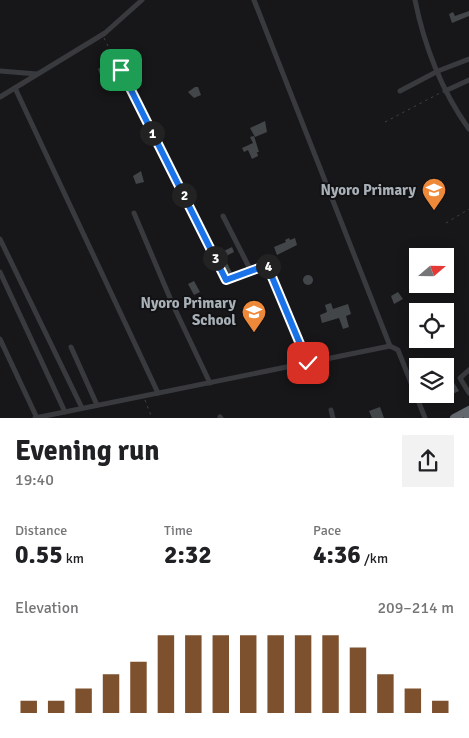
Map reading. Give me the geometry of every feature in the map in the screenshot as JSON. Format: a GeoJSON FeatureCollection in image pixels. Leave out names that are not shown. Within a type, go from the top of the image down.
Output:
{"type":"FeatureCollection","features":[{"type":"Feature","properties":{"kind":"highway"},"geometry":{"type":"LineString","coordinates":[[454,418],[469,410]]}},
{"type":"Feature","properties":{"kind":"street"},"geometry":{"type":"LineString","coordinates":[[0,97],[105,33],[142,0]]}},
{"type":"Feature","properties":{"kind":"street"},"geometry":{"type":"LineString","coordinates":[[254,0],[390,346]]}},
{"type":"Feature","properties":{"kind":"street"},"geometry":{"type":"LineString","coordinates":[[415,0],[445,91],[469,129]]}},
{"type":"Feature","properties":{"kind":"street"},"geometry":{"type":"LineString","coordinates":[[400,91],[438,71],[469,59]]}},
{"type":"Feature","properties":{"kind":"street"},"geometry":{"type":"LineString","coordinates":[[0,71],[38,74]]}},
{"type":"Feature","properties":{"kind":"street"},"geometry":{"type":"LineString","coordinates":[[445,91],[469,80]]}},
{"type":"Feature","properties":{"kind":"street"},"geometry":{"type":"LineString","coordinates":[[15,88],[158,393]]}},
{"type":"Feature","properties":{"kind":"street"},"geometry":{"type":"LineString","coordinates":[[134,213],[173,305],[210,383]]}},
{"type":"Feature","properties":{"kind":"street"},"geometry":{"type":"LineString","coordinates":[[223,216],[250,270]]}},
{"type":"Feature","properties":{"kind":"street"},"geometry":{"type":"LineString","coordinates":[[0,239],[82,408]]}},
{"type":"Feature","properties":{"kind":"street"},"geometry":{"type":"LineString","coordinates":[[230,278],[267,265],[308,363]]}},
{"type":"Feature","properties":{"kind":"street"},"geometry":{"type":"LineString","coordinates":[[0,272],[65,412]]}},
{"type":"Feature","properties":{"kind":"street"},"geometry":{"type":"LineString","coordinates":[[0,339],[36,418],[390,346],[398,350],[425,418]]}},
{"type":"Feature","properties":{"kind":"street"},"geometry":{"type":"LineString","coordinates":[[71,347],[97,405]]}},
{"type":"Feature","properties":{"kind":"street"},"geometry":{"type":"LineString","coordinates":[[469,370],[460,378],[469,393]]}},
{"type":"Feature","properties":{"kind":"street"},"geometry":{"type":"LineString","coordinates":[[331,410],[333,418]]}},
{"type":"Feature","properties":{"kind":"path"},"geometry":{"type":"LineString","coordinates":[[103,36],[226,280],[230,278]]}},
{"type":"Feature","properties":{"kind":"path"},"geometry":{"type":"LineString","coordinates":[[385,122],[445,91]]}},
{"type":"Feature","properties":{"kind":"path"},"geometry":{"type":"LineString","coordinates":[[446,223],[469,209]]}},
{"type":"Feature","properties":{"kind":"path"},"geometry":{"type":"LineString","coordinates":[[145,399],[152,418]]}},
{"type":"Feature","properties":{"kind":"building"},"geometry":{"type":"Polygon","coordinates":[[[469,11],[469,16],[452,23],[449,14],[453,12],[455,16],[469,11]]]}},
{"type":"Feature","properties":{"kind":"building"},"geometry":{"type":"Polygon","coordinates":[[[108,62],[111,72],[101,77],[98,69],[108,62]]]}},
{"type":"Feature","properties":{"kind":"building"},"geometry":{"type":"Polygon","coordinates":[[[198,87],[201,95],[194,98],[188,92],[198,87]]]}},
{"type":"Feature","properties":{"kind":"building"},"geometry":{"type":"Polygon","coordinates":[[[265,121],[267,132],[255,137],[250,128],[265,121]]]}},
{"type":"Feature","properties":{"kind":"building"},"geometry":{"type":"Polygon","coordinates":[[[254,136],[259,152],[257,152],[258,156],[252,159],[248,150],[244,152],[242,148],[253,143],[250,137],[254,136]]]}},
{"type":"Feature","properties":{"kind":"building"},"geometry":{"type":"Polygon","coordinates":[[[141,171],[144,182],[136,184],[133,176],[141,171]]]}},
{"type":"Feature","properties":{"kind":"building"},"geometry":{"type":"Polygon","coordinates":[[[289,238],[290,240],[295,238],[297,245],[277,255],[274,247],[286,242],[285,240],[289,238]]]}},
{"type":"Feature","properties":{"kind":"building"},"geometry":{"type":"Polygon","coordinates":[[[232,247],[234,252],[224,257],[232,273],[227,275],[216,252],[221,249],[222,252],[232,247]]]}},
{"type":"Feature","properties":{"kind":"building"},"geometry":{"type":"Polygon","coordinates":[[[306,275],[310,275],[313,280],[312,284],[306,285],[303,282],[303,278],[306,275]]]}},
{"type":"Feature","properties":{"kind":"building"},"geometry":{"type":"Polygon","coordinates":[[[194,281],[200,292],[194,295],[188,284],[194,281]]]}},
{"type":"Feature","properties":{"kind":"building"},"geometry":{"type":"Polygon","coordinates":[[[398,292],[403,299],[394,304],[391,296],[398,292]]]}},
{"type":"Feature","properties":{"kind":"building"},"geometry":{"type":"Polygon","coordinates":[[[331,303],[333,309],[348,304],[351,314],[346,316],[349,327],[343,329],[339,318],[322,323],[320,315],[327,312],[325,305],[331,303]]]}},
{"type":"Feature","properties":{"kind":"building"},"geometry":{"type":"Polygon","coordinates":[[[454,383],[459,391],[454,393],[454,383]]]}},
{"type":"Feature","properties":{"kind":"building"},"geometry":{"type":"Polygon","coordinates":[[[380,407],[384,418],[372,418],[369,411],[380,407]]]}},
{"type":"Feature","properties":{"kind":"place","name":"Nyoro Primary"},"geometry":{"type":"Point","coordinates":[434,211]}},
{"type":"Feature","properties":{"kind":"place","name":"Nyoro Primary School"},"geometry":{"type":"Point","coordinates":[254,333]}},
{"type":"Feature","properties":{"kind":"route"},"geometry":{"type":"LineString","coordinates":[[121,70],[226,280],[265,264],[267,265],[308,363]]}}]}
